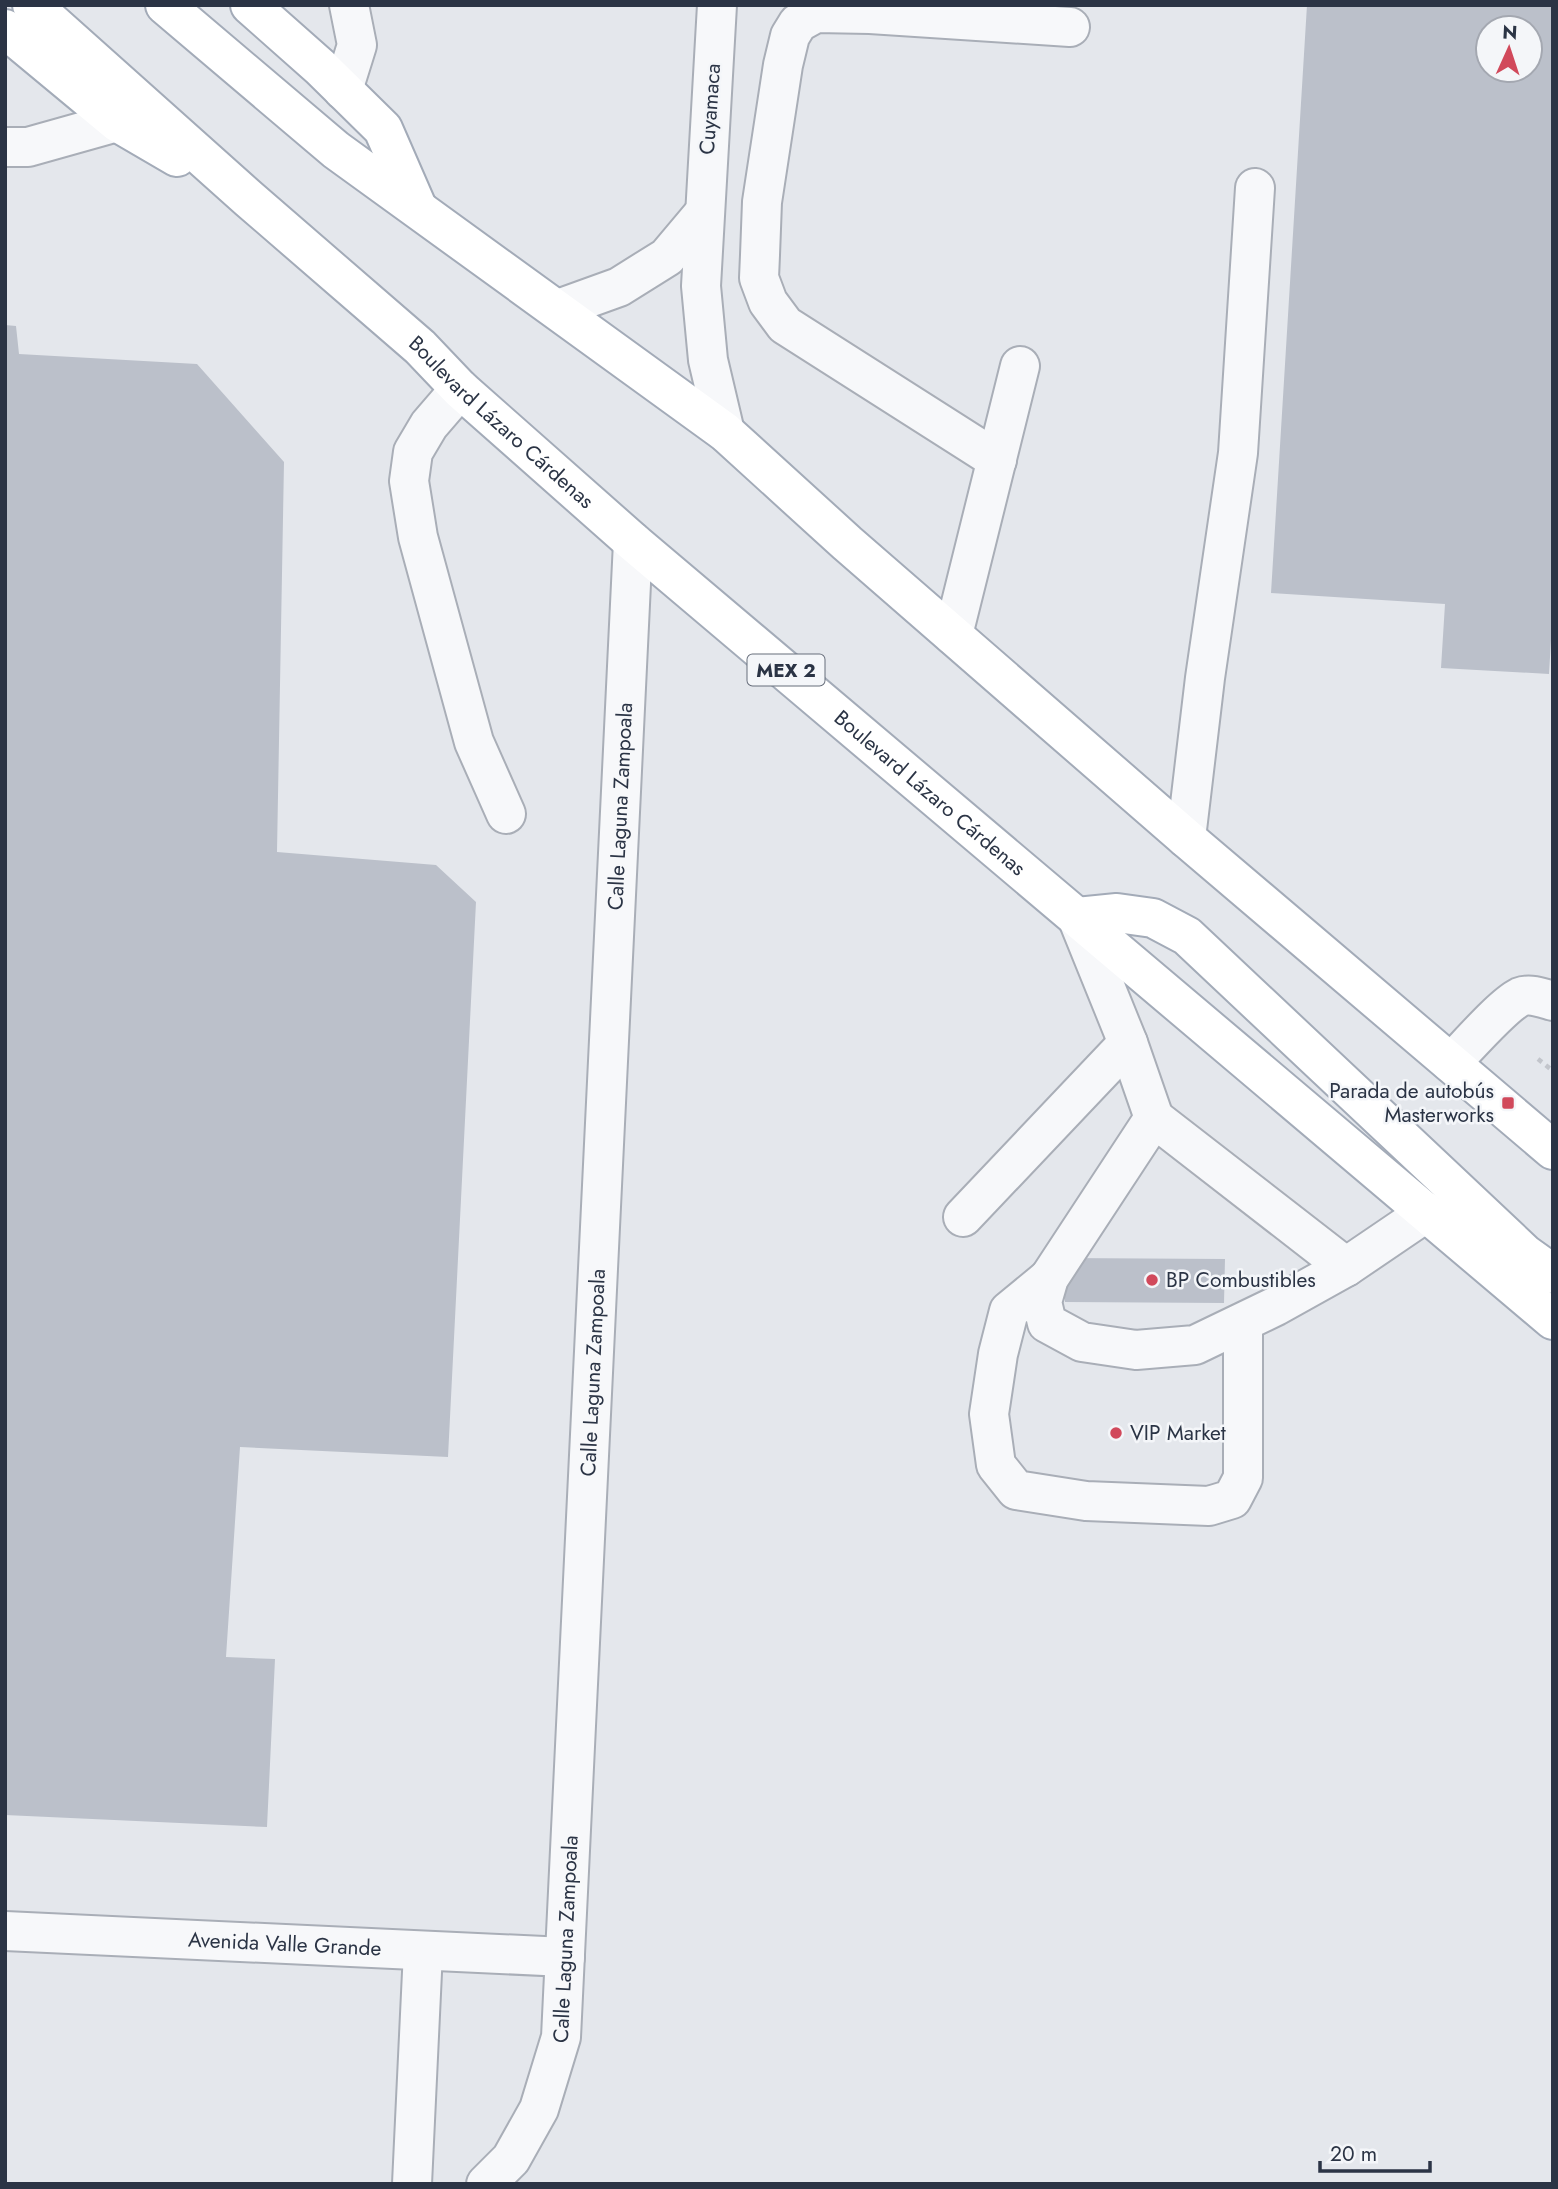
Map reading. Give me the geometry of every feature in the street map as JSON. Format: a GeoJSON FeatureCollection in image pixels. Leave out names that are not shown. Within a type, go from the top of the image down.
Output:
{"type":"FeatureCollection","features":[{"type":"Feature","properties":{"kind":"main road","name":"Boulevard Lázaro Cárdenas"},"geometry":{"type":"LineString","coordinates":[[32,5],[249,199],[420,346],[460,389],[633,542],[1553,1320]]}},
{"type":"Feature","properties":{"kind":"main road"},"geometry":{"type":"LineString","coordinates":[[165,5],[336,150],[725,432],[847,543],[1186,838],[1553,1150]]}},
{"type":"Feature","properties":{"kind":"main road"},"geometry":{"type":"LineString","coordinates":[[250,5],[383,129],[418,209]]}},
{"type":"Feature","properties":{"kind":"main road"},"geometry":{"type":"LineString","coordinates":[[5,29],[117,122],[249,199]]}},
{"type":"Feature","properties":{"kind":"main road"},"geometry":{"type":"LineString","coordinates":[[1077,917],[1117,914],[1153,918],[1187,936],[1524,1254],[1553,1273]]}},
{"type":"Feature","properties":{"kind":"street"},"geometry":{"type":"LineString","coordinates":[[343,90],[357,46],[349,5]]}},
{"type":"Feature","properties":{"kind":"street","name":"Cuyamaca"},"geometry":{"type":"LineString","coordinates":[[717,5],[701,286],[708,360],[725,432]]}},
{"type":"Feature","properties":{"kind":"street"},"geometry":{"type":"LineString","coordinates":[[997,460],[785,325],[768,302],[759,278],[762,202],[783,65],[790,36],[798,23],[816,13],[1070,27]]}},
{"type":"Feature","properties":{"kind":"street"},"geometry":{"type":"LineString","coordinates":[[5,147],[28,147],[117,122]]}},
{"type":"Feature","properties":{"kind":"street"},"geometry":{"type":"LineString","coordinates":[[1186,838],[1205,677],[1238,453],[1255,188]]}},
{"type":"Feature","properties":{"kind":"street"},"geometry":{"type":"LineString","coordinates":[[558,309],[619,287],[667,257],[704,213]]}},
{"type":"Feature","properties":{"kind":"street"},"geometry":{"type":"LineString","coordinates":[[953,635],[1020,366]]}},
{"type":"Feature","properties":{"kind":"street"},"geometry":{"type":"LineString","coordinates":[[460,389],[429,425],[413,452],[409,481],[418,537],[474,742],[506,814]]}},
{"type":"Feature","properties":{"kind":"street","name":"Calle Laguna Zampoala"},"geometry":{"type":"LineString","coordinates":[[486,2184],[511,2159],[539,2109],[561,2037],[633,542]]}},
{"type":"Feature","properties":{"kind":"street"},"geometry":{"type":"LineString","coordinates":[[1077,917],[1128,1043],[1154,1118],[1346,1267]]}},
{"type":"Feature","properties":{"kind":"street"},"geometry":{"type":"LineString","coordinates":[[1451,1063],[1505,1009],[1522,996],[1540,996],[1553,1002]]}},
{"type":"Feature","properties":{"kind":"street"},"geometry":{"type":"LineString","coordinates":[[963,1217],[1128,1043]]}},
{"type":"Feature","properties":{"kind":"street"},"geometry":{"type":"LineString","coordinates":[[1154,1118],[1049,1278],[1042,1302],[1047,1323],[1082,1342],[1136,1350],[1195,1345],[1346,1267],[1427,1212]]}},
{"type":"Feature","properties":{"kind":"street"},"geometry":{"type":"LineString","coordinates":[[1049,1278],[1009,1311],[998,1353],[989,1414],[994,1453],[996,1465],[1016,1490],[1086,1501],[1209,1506],[1232,1499],[1243,1478],[1243,1322]]}},
{"type":"Feature","properties":{"kind":"street","name":"Avenida Valle Grande"},"geometry":{"type":"LineString","coordinates":[[5,1931],[565,1957]]}},
{"type":"Feature","properties":{"kind":"street"},"geometry":{"type":"LineString","coordinates":[[412,2184],[423,1951]]}},
{"type":"Feature","properties":{"kind":"path"},"geometry":{"type":"LineString","coordinates":[[1538,1059],[1553,1071]]}},
{"type":"Feature","properties":{"kind":"building"},"geometry":{"type":"Polygon","coordinates":[[[1307,5],[1553,5],[1553,607],[1549,674],[1441,668],[1445,604],[1271,593],[1307,5]]]}},
{"type":"Feature","properties":{"kind":"building"},"geometry":{"type":"Polygon","coordinates":[[[5,325],[16,326],[19,354],[197,364],[284,462],[277,852],[436,865],[476,902],[448,1457],[240,1447],[226,1657],[275,1659],[267,1827],[5,1815],[5,325]]]}},
{"type":"Feature","properties":{"kind":"building"},"geometry":{"type":"Polygon","coordinates":[[[1065,1258],[1225,1259],[1224,1303],[1065,1302],[1065,1258]]]}},
{"type":"Feature","properties":{"kind":"place","name":"Parada de autobús Masterworks"},"geometry":{"type":"Point","coordinates":[1508,1103]}},
{"type":"Feature","properties":{"kind":"place","name":"BP Combustibles"},"geometry":{"type":"Point","coordinates":[1152,1280]}},
{"type":"Feature","properties":{"kind":"place","name":"VIP Market"},"geometry":{"type":"Point","coordinates":[1116,1433]}}]}
